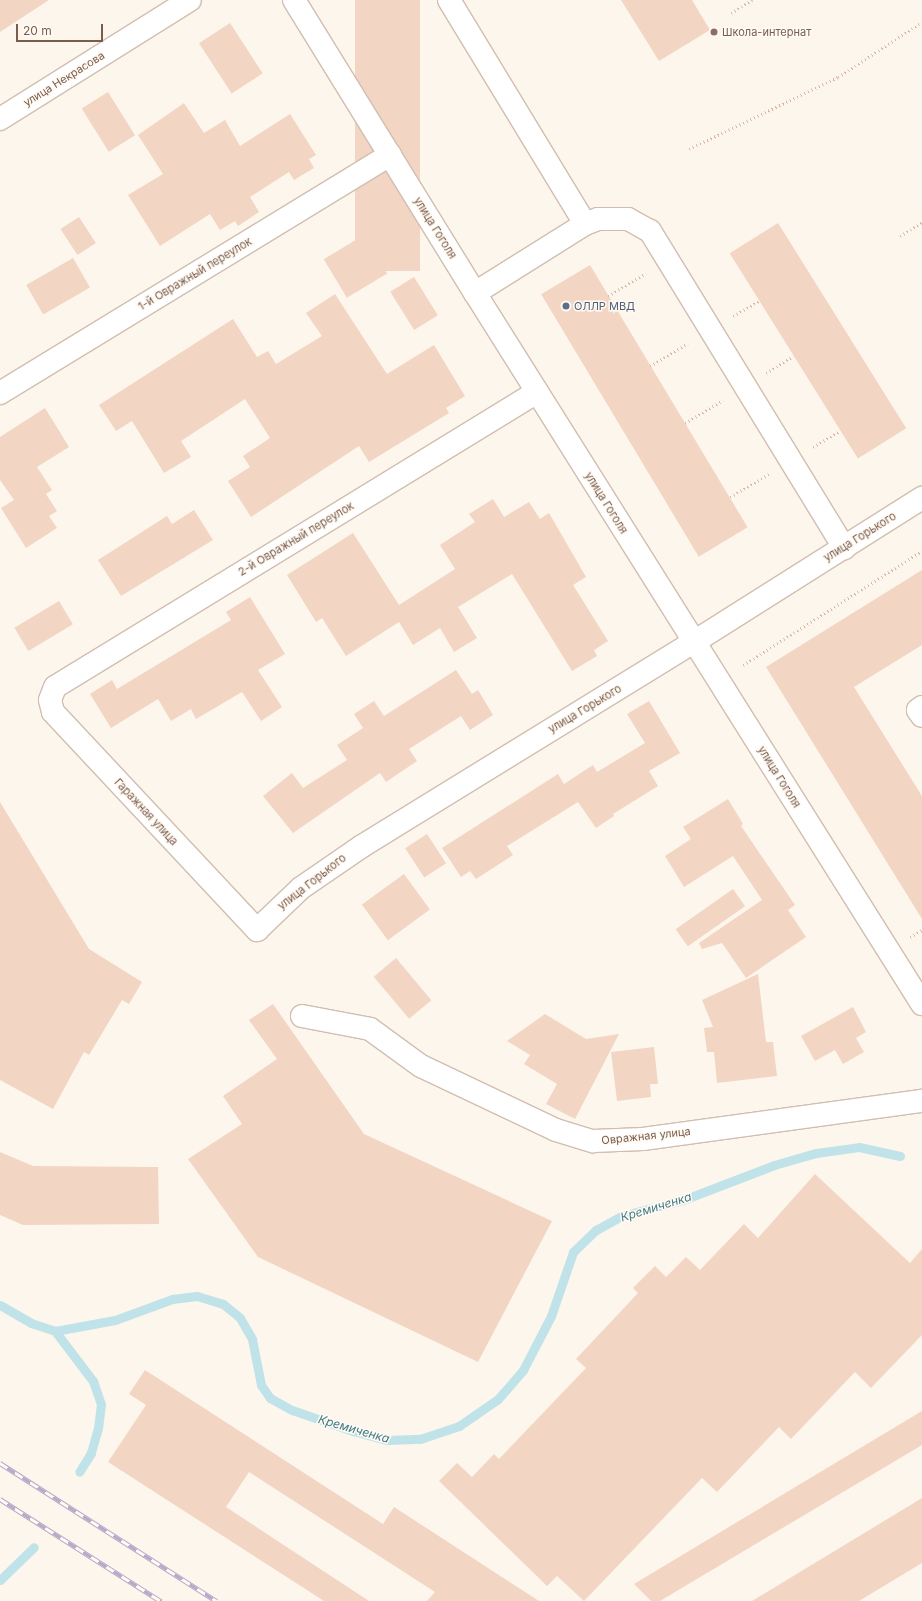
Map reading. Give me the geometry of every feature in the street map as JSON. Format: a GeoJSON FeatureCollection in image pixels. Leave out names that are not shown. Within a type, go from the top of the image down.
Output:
{"type":"FeatureCollection","features":[{"type":"Feature","properties":{"kind":"street","name":"улица Некрасова"},"geometry":{"type":"LineString","coordinates":[[0,120],[190,0]]}},
{"type":"Feature","properties":{"kind":"street","name":"улица Гоголя"},"geometry":{"type":"LineString","coordinates":[[294,0],[537,392],[921,1001]]}},
{"type":"Feature","properties":{"kind":"street"},"geometry":{"type":"LineString","coordinates":[[449,0],[585,224]]}},
{"type":"Feature","properties":{"kind":"street","name":"1-й Овражный переулок"},"geometry":{"type":"LineString","coordinates":[[0,393],[390,155]]}},
{"type":"Feature","properties":{"kind":"street"},"geometry":{"type":"LineString","coordinates":[[475,293],[585,224],[610,218],[639,224],[650,231],[669,259],[844,548]]}},
{"type":"Feature","properties":{"kind":"street","name":"2-й Овражный переулок"},"geometry":{"type":"LineString","coordinates":[[55,687],[537,392]]}},
{"type":"Feature","properties":{"kind":"street","name":"улица Горького"},"geometry":{"type":"LineString","coordinates":[[257,930],[301,888],[333,864],[694,642],[922,498]]}},
{"type":"Feature","properties":{"kind":"street","name":"Гаражная улица"},"geometry":{"type":"LineString","coordinates":[[55,687],[50,700],[53,712],[257,930]]}},
{"type":"Feature","properties":{"kind":"street"},"geometry":{"type":"LineString","coordinates":[[922,707],[918,710],[922,716]]}},
{"type":"Feature","properties":{"kind":"street","name":"Овражная улица"},"geometry":{"type":"LineString","coordinates":[[302,1016],[370,1029],[421,1066],[556,1130],[593,1141],[642,1139],[922,1100]]}},
{"type":"Feature","properties":{"kind":"path"},"geometry":{"type":"LineString","coordinates":[[731,13],[752,0]]}},
{"type":"Feature","properties":{"kind":"path"},"geometry":{"type":"LineString","coordinates":[[689,149],[838,77],[922,22]]}},
{"type":"Feature","properties":{"kind":"path"},"geometry":{"type":"LineString","coordinates":[[900,236],[922,222]]}},
{"type":"Feature","properties":{"kind":"path"},"geometry":{"type":"LineString","coordinates":[[608,296],[669,259]]}},
{"type":"Feature","properties":{"kind":"path"},"geometry":{"type":"LineString","coordinates":[[743,665],[922,551]]}},
{"type":"Feature","properties":{"kind":"path"},"geometry":{"type":"LineString","coordinates":[[910,937],[922,930]]}},
{"type":"Feature","properties":{"kind":"building"},"geometry":{"type":"Polygon","coordinates":[[[0,0],[49,0],[0,32],[0,0]]]}},
{"type":"Feature","properties":{"kind":"building"},"geometry":{"type":"Polygon","coordinates":[[[355,0],[420,0],[420,271],[355,271],[355,0]]]}},
{"type":"Feature","properties":{"kind":"building"},"geometry":{"type":"Polygon","coordinates":[[[621,0],[692,0],[710,30],[659,61],[621,0]]]}},
{"type":"Feature","properties":{"kind":"building"},"geometry":{"type":"Polygon","coordinates":[[[230,23],[263,73],[232,93],[199,43],[230,23]]]}},
{"type":"Feature","properties":{"kind":"building"},"geometry":{"type":"Polygon","coordinates":[[[108,92],[135,135],[109,152],[82,108],[108,92]]]}},
{"type":"Feature","properties":{"kind":"building"},"geometry":{"type":"Polygon","coordinates":[[[184,103],[204,133],[225,120],[240,146],[290,114],[316,155],[309,159],[314,168],[294,180],[289,172],[250,197],[259,212],[238,226],[235,221],[220,230],[210,214],[160,246],[128,195],[163,174],[138,135],[184,103]]]}},
{"type":"Feature","properties":{"kind":"building"},"geometry":{"type":"Polygon","coordinates":[[[79,217],[96,243],[77,255],[61,229],[79,217]]]}},
{"type":"Feature","properties":{"kind":"building"},"geometry":{"type":"Polygon","coordinates":[[[778,223],[906,428],[858,458],[730,253],[778,223]]]}},
{"type":"Feature","properties":{"kind":"building"},"geometry":{"type":"Polygon","coordinates":[[[364,235],[387,274],[347,298],[324,259],[364,235]]]}},
{"type":"Feature","properties":{"kind":"building"},"geometry":{"type":"Polygon","coordinates":[[[73,258],[90,287],[43,314],[26,285],[73,258]]]}},
{"type":"Feature","properties":{"kind":"building"},"geometry":{"type":"Polygon","coordinates":[[[590,265],[748,527],[699,557],[541,294],[590,265]]]}},
{"type":"Feature","properties":{"kind":"building"},"geometry":{"type":"Polygon","coordinates":[[[414,277],[438,315],[414,330],[390,292],[414,277]]]}},
{"type":"Feature","properties":{"kind":"building"},"geometry":{"type":"Polygon","coordinates":[[[335,294],[387,374],[434,345],[465,396],[446,408],[449,413],[369,462],[359,446],[251,517],[228,481],[250,467],[243,456],[270,438],[245,399],[181,441],[191,457],[164,473],[132,421],[116,431],[99,405],[233,319],[257,357],[268,351],[276,364],[322,336],[306,313],[335,294]]]}},
{"type":"Feature","properties":{"kind":"building"},"geometry":{"type":"Polygon","coordinates":[[[45,408],[69,447],[37,467],[52,490],[46,494],[57,511],[49,516],[57,528],[26,548],[1,508],[14,500],[0,480],[0,437],[45,408]]]}},
{"type":"Feature","properties":{"kind":"building"},"geometry":{"type":"Polygon","coordinates":[[[493,499],[504,517],[529,502],[540,519],[549,513],[586,577],[573,585],[608,641],[594,650],[597,656],[572,671],[512,574],[458,607],[477,638],[454,652],[440,628],[413,645],[399,622],[346,656],[322,618],[316,622],[287,575],[353,533],[399,605],[455,569],[440,545],[475,522],[469,514],[493,499]]]}},
{"type":"Feature","properties":{"kind":"building"},"geometry":{"type":"Polygon","coordinates":[[[194,510],[213,540],[121,596],[98,560],[167,516],[172,524],[194,510]]]}},
{"type":"Feature","properties":{"kind":"building"},"geometry":{"type":"Polygon","coordinates":[[[922,570],[922,645],[854,687],[922,796],[922,919],[766,667],[922,570]]]}},
{"type":"Feature","properties":{"kind":"building"},"geometry":{"type":"Polygon","coordinates":[[[250,597],[285,654],[258,670],[282,707],[261,721],[242,692],[196,719],[191,709],[171,721],[158,699],[111,728],[90,694],[112,680],[117,689],[231,620],[226,612],[250,597]]]}},
{"type":"Feature","properties":{"kind":"building"},"geometry":{"type":"Polygon","coordinates":[[[59,601],[73,624],[28,651],[14,628],[59,601]]]}},
{"type":"Feature","properties":{"kind":"building"},"geometry":{"type":"Polygon","coordinates":[[[456,670],[472,694],[478,690],[493,715],[470,730],[461,716],[409,749],[417,761],[386,782],[380,773],[293,833],[263,796],[292,773],[303,788],[347,760],[337,745],[363,728],[354,714],[374,701],[384,716],[456,670]]]}},
{"type":"Feature","properties":{"kind":"building"},"geometry":{"type":"Polygon","coordinates":[[[649,701],[680,753],[649,771],[658,786],[613,814],[614,816],[596,828],[578,802],[507,846],[513,855],[476,879],[470,871],[461,877],[442,848],[558,774],[564,784],[593,765],[597,772],[645,743],[627,714],[649,701]]]}},
{"type":"Feature","properties":{"kind":"building"},"geometry":{"type":"Polygon","coordinates":[[[728,799],[743,824],[741,826],[795,905],[788,910],[806,937],[746,978],[722,943],[702,949],[699,943],[762,900],[733,856],[684,887],[665,856],[691,839],[683,827],[728,799]]]}},
{"type":"Feature","properties":{"kind":"building"},"geometry":{"type":"Polygon","coordinates":[[[0,802],[89,949],[142,982],[129,1004],[122,1000],[89,1055],[84,1052],[53,1109],[0,1080],[0,802]]]}},
{"type":"Feature","properties":{"kind":"building"},"geometry":{"type":"Polygon","coordinates":[[[427,834],[446,863],[424,878],[405,848],[427,834]]]}},
{"type":"Feature","properties":{"kind":"building"},"geometry":{"type":"Polygon","coordinates":[[[404,874],[430,910],[388,940],[362,905],[404,874]]]}},
{"type":"Feature","properties":{"kind":"building"},"geometry":{"type":"Polygon","coordinates":[[[733,889],[745,906],[688,946],[676,929],[733,889]]]}},
{"type":"Feature","properties":{"kind":"building"},"geometry":{"type":"Polygon","coordinates":[[[396,958],[431,1000],[409,1019],[374,977],[396,958]]]}},
{"type":"Feature","properties":{"kind":"building"},"geometry":{"type":"Polygon","coordinates":[[[758,974],[766,1042],[773,1042],[777,1076],[717,1083],[714,1052],[707,1052],[704,1028],[713,1027],[702,1000],[758,974]]]}},
{"type":"Feature","properties":{"kind":"building"},"geometry":{"type":"Polygon","coordinates":[[[273,1004],[364,1134],[552,1221],[478,1362],[258,1257],[188,1159],[242,1124],[223,1096],[277,1059],[249,1020],[273,1004]]]}},
{"type":"Feature","properties":{"kind":"building"},"geometry":{"type":"Polygon","coordinates":[[[853,1007],[866,1032],[856,1038],[864,1052],[843,1064],[835,1050],[815,1061],[801,1036],[853,1007]]]}},
{"type":"Feature","properties":{"kind":"building"},"geometry":{"type":"Polygon","coordinates":[[[545,1014],[586,1039],[619,1034],[575,1119],[546,1104],[557,1084],[524,1064],[530,1055],[507,1041],[545,1014]]]}},
{"type":"Feature","properties":{"kind":"building"},"geometry":{"type":"Polygon","coordinates":[[[654,1047],[658,1084],[650,1084],[651,1097],[617,1101],[611,1052],[654,1047]]]}},
{"type":"Feature","properties":{"kind":"building"},"geometry":{"type":"Polygon","coordinates":[[[0,1152],[33,1166],[158,1167],[159,1224],[23,1225],[0,1215],[0,1152]]]}},
{"type":"Feature","properties":{"kind":"building"},"geometry":{"type":"Polygon","coordinates":[[[815,1174],[910,1263],[922,1249],[922,1335],[871,1388],[855,1372],[791,1439],[779,1427],[717,1492],[702,1478],[584,1601],[557,1576],[547,1586],[439,1481],[457,1463],[472,1477],[494,1454],[499,1459],[586,1368],[576,1359],[638,1293],[633,1288],[655,1266],[666,1277],[686,1257],[700,1270],[744,1224],[758,1238],[815,1174]]]}},
{"type":"Feature","properties":{"kind":"building"},"geometry":{"type":"Polygon","coordinates":[[[145,1370],[383,1524],[394,1507],[539,1601],[427,1601],[435,1592],[249,1472],[226,1507],[369,1601],[324,1601],[108,1462],[146,1405],[129,1394],[145,1370]]]}},
{"type":"Feature","properties":{"kind":"building"},"geometry":{"type":"Polygon","coordinates":[[[922,1411],[922,1445],[660,1601],[651,1601],[634,1584],[922,1411]]]}},
{"type":"Feature","properties":{"kind":"building"},"geometry":{"type":"Polygon","coordinates":[[[922,1498],[922,1563],[859,1601],[752,1601],[922,1498]]]}},
{"type":"Feature","properties":{"kind":"waterway","name":"Кремиченка"},"geometry":{"type":"LineString","coordinates":[[0,1305],[31,1323],[55,1331],[115,1320],[172,1299],[197,1296],[223,1304],[240,1318],[252,1339],[261,1385],[270,1398],[292,1410],[353,1431],[387,1440],[420,1439],[459,1426],[498,1399],[523,1370],[551,1316],[573,1252],[596,1230],[621,1216],[683,1200],[774,1165],[816,1153],[859,1147],[900,1156]]}},
{"type":"Feature","properties":{"kind":"waterway"},"geometry":{"type":"LineString","coordinates":[[55,1331],[93,1381],[101,1404],[98,1428],[91,1453],[79,1472]]}},
{"type":"Feature","properties":{"kind":"waterway"},"geometry":{"type":"LineString","coordinates":[[0,1580],[34,1547]]}},
{"type":"Feature","properties":{"kind":"railway"},"geometry":{"type":"LineString","coordinates":[[0,1463],[217,1601]]}},
{"type":"Feature","properties":{"kind":"railway"},"geometry":{"type":"LineString","coordinates":[[0,1499],[161,1601]]}},
{"type":"Feature","properties":{"kind":"place","name":"Школа-интернат"},"geometry":{"type":"Point","coordinates":[714,32]}},
{"type":"Feature","properties":{"kind":"place","name":"ОЛЛР МВД"},"geometry":{"type":"Point","coordinates":[566,306]}}]}
